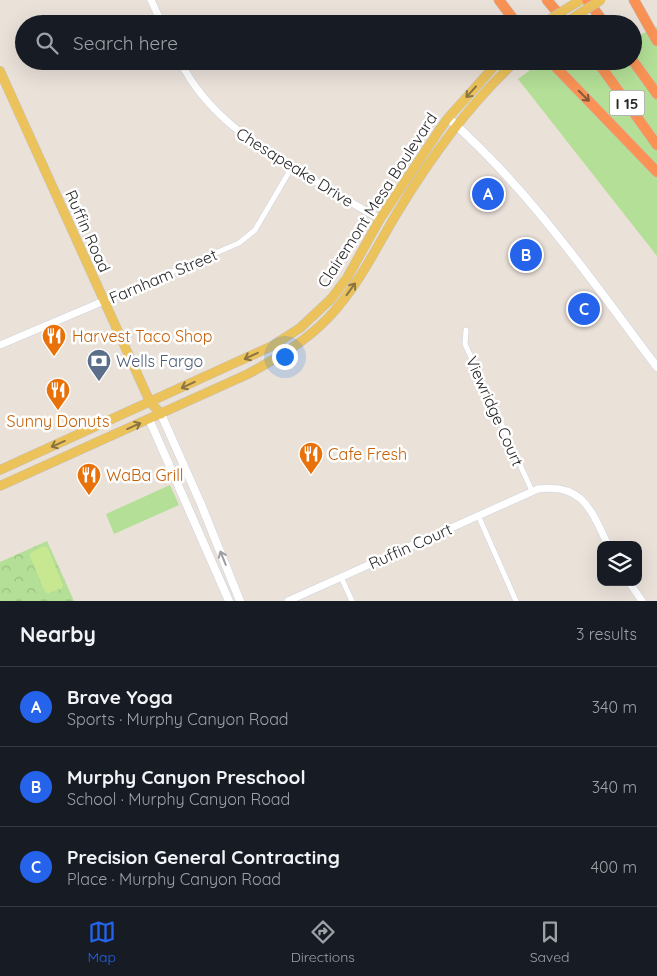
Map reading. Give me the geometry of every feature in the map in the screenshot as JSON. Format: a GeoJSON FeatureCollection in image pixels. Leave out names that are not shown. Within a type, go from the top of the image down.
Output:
{"type":"FeatureCollection","features":[{"type":"Feature","properties":{"kind":"highway"},"geometry":{"type":"LineString","coordinates":[[499,0],[510,15]]}},
{"type":"Feature","properties":{"kind":"highway"},"geometry":{"type":"LineString","coordinates":[[547,0],[560,15]]}},
{"type":"Feature","properties":{"kind":"highway"},"geometry":{"type":"LineString","coordinates":[[587,0],[598,15]]}},
{"type":"Feature","properties":{"kind":"highway"},"geometry":{"type":"LineString","coordinates":[[634,0],[657,41]]}},
{"type":"Feature","properties":{"kind":"highway"},"geometry":{"type":"LineString","coordinates":[[559,70],[657,172]]}},
{"type":"Feature","properties":{"kind":"highway","name":"I 15"},"geometry":{"type":"LineString","coordinates":[[604,70],[657,145]]}},
{"type":"Feature","properties":{"kind":"highway","name":"I 15"},"geometry":{"type":"LineString","coordinates":[[640,70],[657,94]]}},
{"type":"Feature","properties":{"kind":"main road"},"geometry":{"type":"LineString","coordinates":[[558,15],[581,0]]}},
{"type":"Feature","properties":{"kind":"main road"},"geometry":{"type":"LineString","coordinates":[[578,15],[601,0]]}},
{"type":"Feature","properties":{"kind":"main road","name":"Clairemont Mesa Boulevard"},"geometry":{"type":"LineString","coordinates":[[0,470],[272,346],[300,328],[322,309],[341,285],[380,220],[448,118],[491,70]]}},
{"type":"Feature","properties":{"kind":"main road","name":"Clairemont Mesa Boulevard"},"geometry":{"type":"LineString","coordinates":[[0,486],[160,414],[278,358],[296,345],[328,318],[355,284],[421,174],[457,126],[506,70]]}},
{"type":"Feature","properties":{"kind":"main road","name":"Ruffin Road"},"geometry":{"type":"LineString","coordinates":[[1,77],[150,402],[160,414],[201,504],[240,601]]}},
{"type":"Feature","properties":{"kind":"main road"},"geometry":{"type":"LineString","coordinates":[[448,118],[542,216],[657,367]]}},
{"type":"Feature","properties":{"kind":"main road","name":"Ruffin Road"},"geometry":{"type":"LineString","coordinates":[[150,402],[149,419],[229,601]]}},
{"type":"Feature","properties":{"kind":"street"},"geometry":{"type":"LineString","coordinates":[[151,0],[158,15]]}},
{"type":"Feature","properties":{"kind":"street","name":"Chesapeake Drive"},"geometry":{"type":"LineString","coordinates":[[185,70],[193,85],[233,128],[254,144],[380,220]]}},
{"type":"Feature","properties":{"kind":"street","name":"Farnham Street"},"geometry":{"type":"LineString","coordinates":[[0,345],[239,243],[255,230],[292,167]]}},
{"type":"Feature","properties":{"kind":"street","name":"Viewridge Court"},"geometry":{"type":"LineString","coordinates":[[466,330],[465,344],[532,492]]}},
{"type":"Feature","properties":{"kind":"street","name":"Ruffin Court"},"geometry":{"type":"LineString","coordinates":[[288,601],[478,515],[532,492],[552,487],[576,495],[590,509],[606,541]]}},
{"type":"Feature","properties":{"kind":"street"},"geometry":{"type":"LineString","coordinates":[[478,515],[516,601]]}},
{"type":"Feature","properties":{"kind":"street"},"geometry":{"type":"LineString","coordinates":[[341,577],[352,601]]}},
{"type":"Feature","properties":{"kind":"street"},"geometry":{"type":"LineString","coordinates":[[631,586],[642,601]]}},
{"type":"Feature","properties":{"kind":"green space"},"geometry":{"type":"Polygon","coordinates":[[[657,27],[657,256],[518,79],[531,70],[642,70],[642,34],[657,27]]]}},
{"type":"Feature","properties":{"kind":"green space"},"geometry":{"type":"Polygon","coordinates":[[[170,485],[179,505],[114,534],[106,514],[170,485]]]}},
{"type":"Feature","properties":{"kind":"green space"},"geometry":{"type":"Polygon","coordinates":[[[47,541],[74,601],[0,601],[0,562],[47,541]]]}},
{"type":"Feature","properties":{"kind":"green space"},"geometry":{"type":"Polygon","coordinates":[[[43,546],[48,548],[63,585],[62,588],[48,594],[44,590],[29,554],[43,546]]]}},
{"type":"Feature","properties":{"kind":"place","name":"Brave Yoga"},"geometry":{"type":"Point","coordinates":[488,194]}},
{"type":"Feature","properties":{"kind":"place","name":"Murphy Canyon Preschool"},"geometry":{"type":"Point","coordinates":[526,255]}},
{"type":"Feature","properties":{"kind":"place","name":"Precision General Contracting"},"geometry":{"type":"Point","coordinates":[584,309]}},
{"type":"Feature","properties":{"kind":"place","name":"Harvest Taco Shop"},"geometry":{"type":"Point","coordinates":[54,357]}},
{"type":"Feature","properties":{"kind":"place","name":"Wells Fargo"},"geometry":{"type":"Point","coordinates":[99,382]}},
{"type":"Feature","properties":{"kind":"place","name":"Sunny Donuts"},"geometry":{"type":"Point","coordinates":[58,411]}},
{"type":"Feature","properties":{"kind":"place","name":"Cafe Fresh"},"geometry":{"type":"Point","coordinates":[311,475]}},
{"type":"Feature","properties":{"kind":"place","name":"WaBa Grill"},"geometry":{"type":"Point","coordinates":[89,496]}}]}
